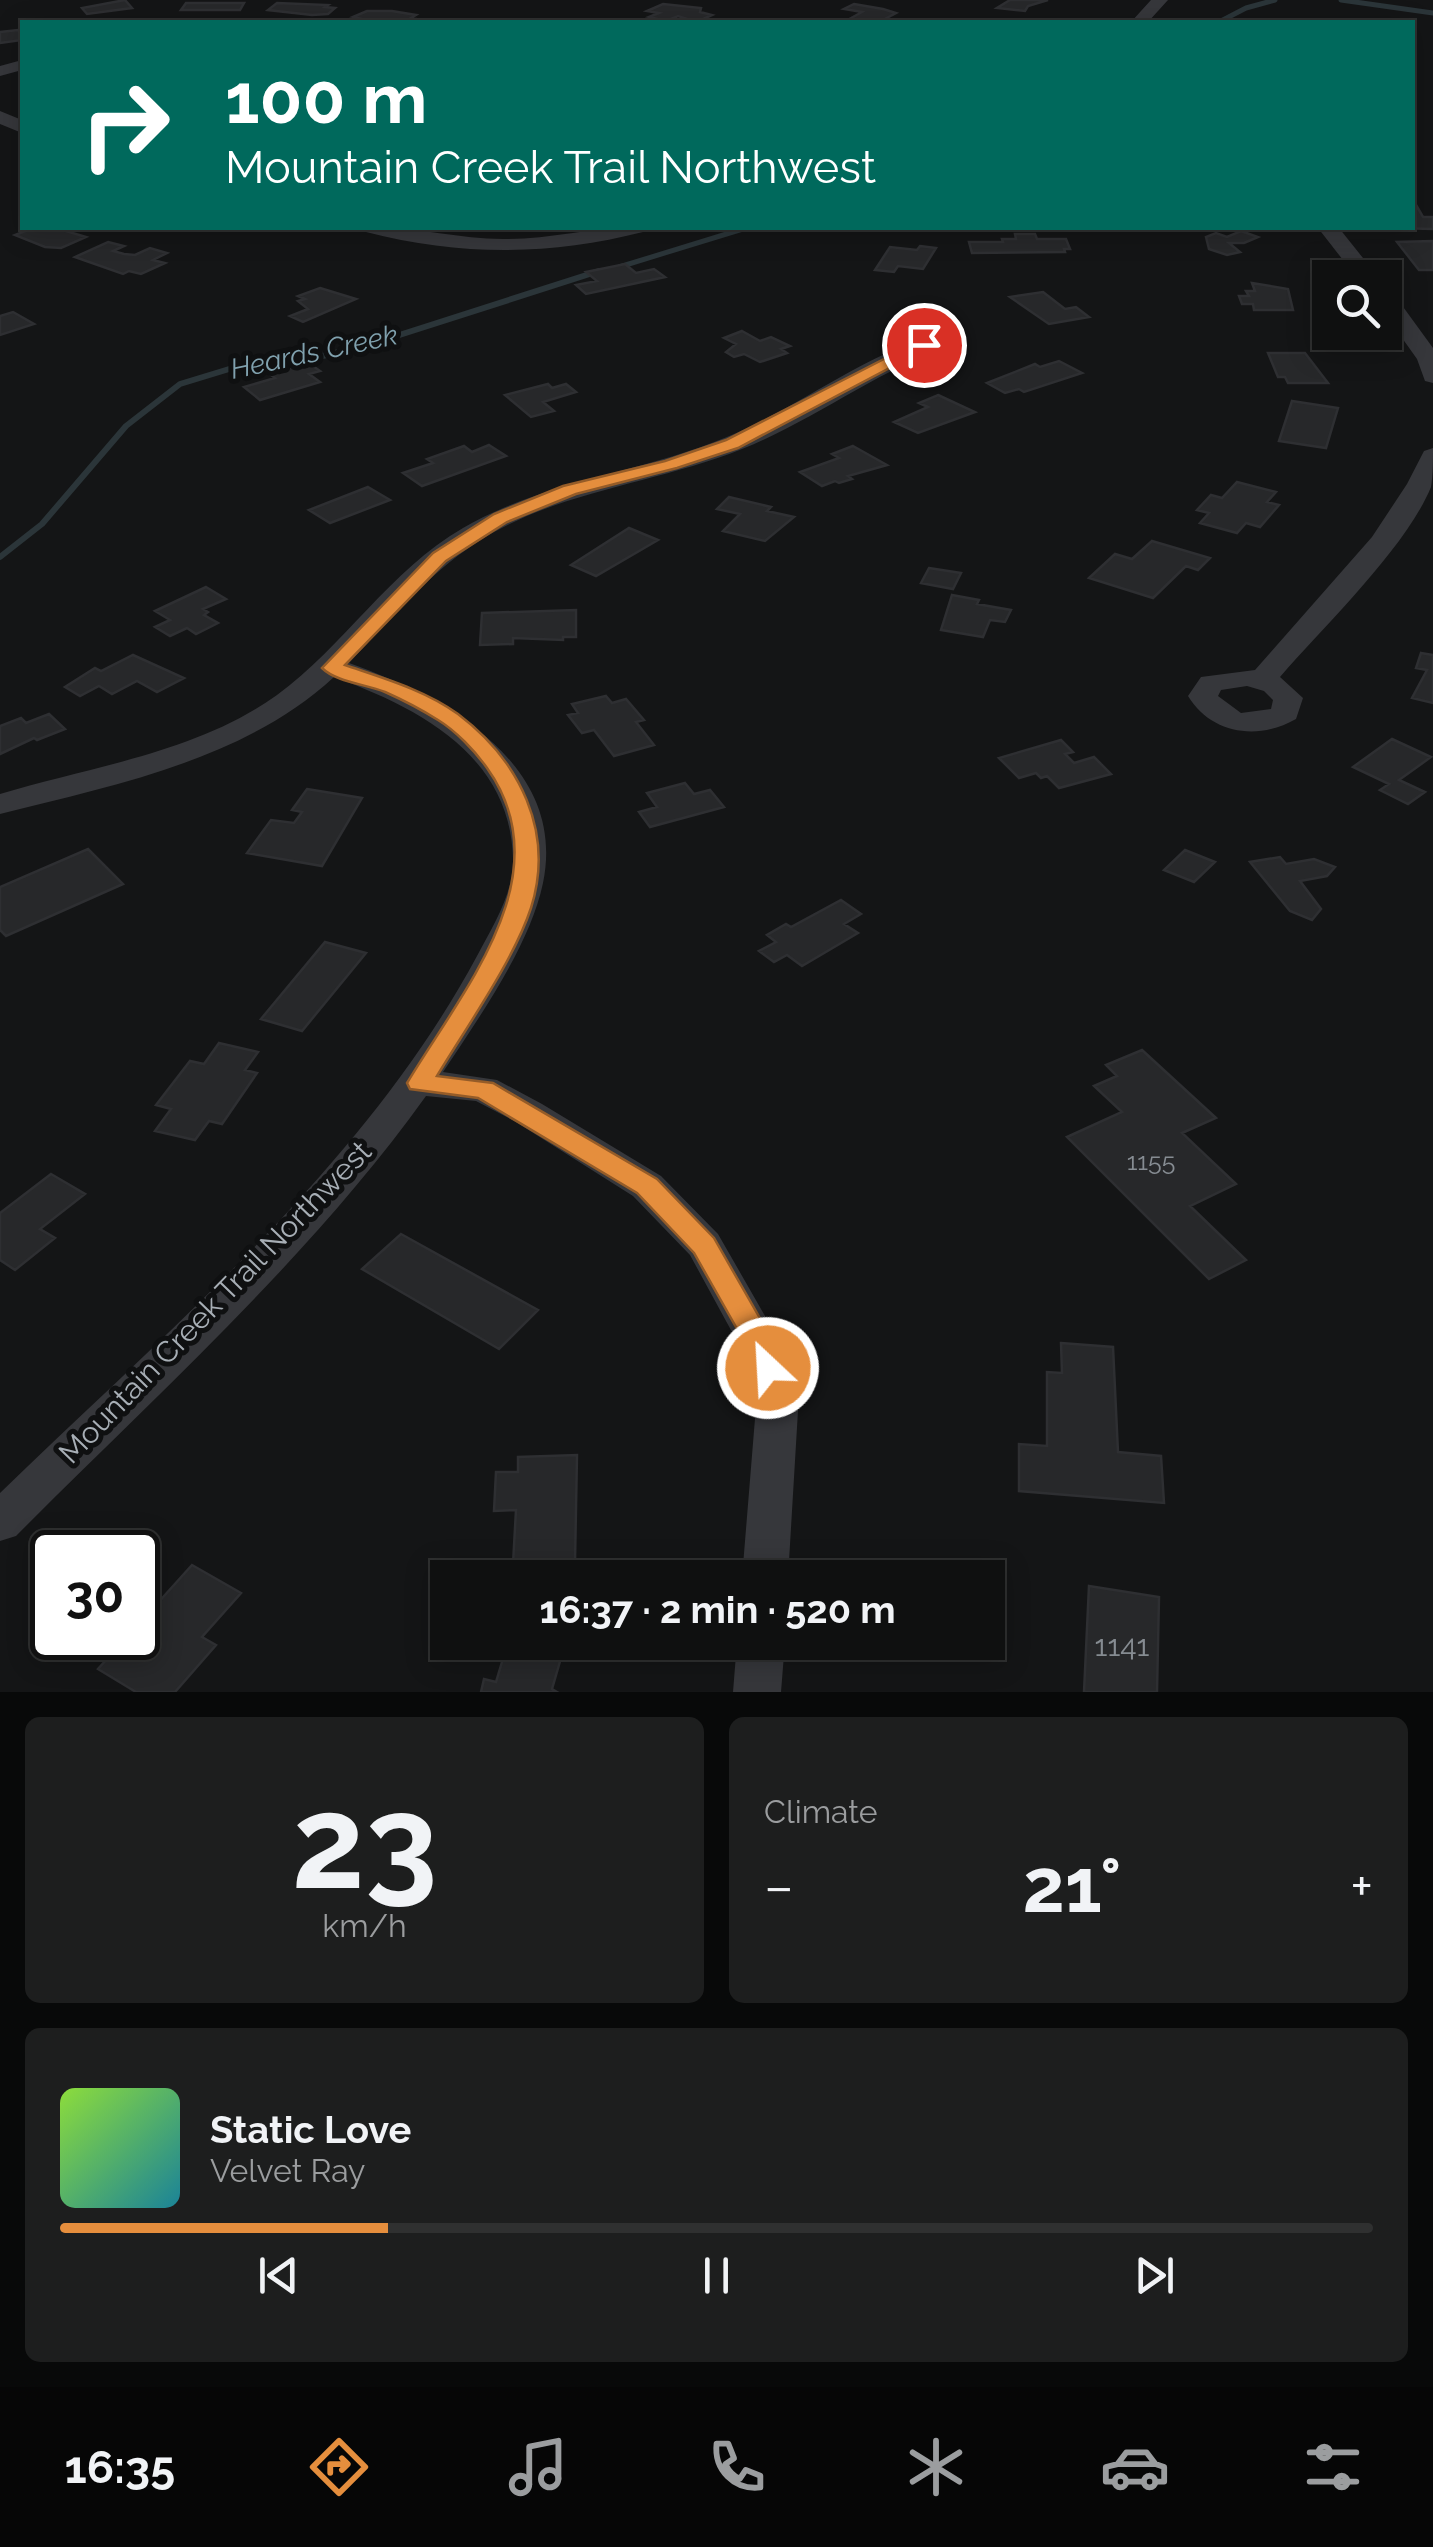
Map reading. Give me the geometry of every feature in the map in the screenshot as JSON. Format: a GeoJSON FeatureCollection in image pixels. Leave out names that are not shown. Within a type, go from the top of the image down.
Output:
{"type":"FeatureCollection","features":[{"type":"Feature","properties":{"kind":"street"},"geometry":{"type":"LineString","coordinates":[[1141,20],[1160,0]]}},
{"type":"Feature","properties":{"kind":"street"},"geometry":{"type":"LineString","coordinates":[[382,230],[434,242],[494,246],[570,242],[627,230]]}},
{"type":"Feature","properties":{"kind":"street"},"geometry":{"type":"LineString","coordinates":[[1330,230],[1354,260]]}},
{"type":"Feature","properties":{"kind":"street"},"geometry":{"type":"LineString","coordinates":[[1402,322],[1429,359],[1433,376]]}},
{"type":"Feature","properties":{"kind":"street"},"geometry":{"type":"LineString","coordinates":[[0,804],[175,755],[226,736],[282,705],[332,668],[440,557],[500,518],[570,490],[671,465],[732,444],[906,352],[945,339]]}},
{"type":"Feature","properties":{"kind":"street"},"geometry":{"type":"LineString","coordinates":[[1262,680],[1404,514],[1424,482],[1433,456]]}},
{"type":"Feature","properties":{"kind":"street","name":"Mountain Creek Trail Northwest"},"geometry":{"type":"LineString","coordinates":[[0,1522],[274,1250],[353,1164],[420,1083],[475,995],[519,910],[529,859],[522,812],[509,783],[488,754],[449,718],[392,688],[332,668]]}},
{"type":"Feature","properties":{"kind":"street"},"geometry":{"type":"LineString","coordinates":[[420,1083],[484,1090],[529,1113],[647,1186],[704,1245],[759,1342],[778,1394],[766,1560]]}},
{"type":"Feature","properties":{"kind":"street"},"geometry":{"type":"LineString","coordinates":[[757,1692],[759,1660]]}},
{"type":"Feature","properties":{"kind":"building"},"geometry":{"type":"Polygon","coordinates":[[[125,0],[132,8],[87,14],[82,8],[125,0]]]}},
{"type":"Feature","properties":{"kind":"building"},"geometry":{"type":"Polygon","coordinates":[[[1010,0],[1048,0],[1028,6],[1025,11],[997,8],[1010,0]]]}},
{"type":"Feature","properties":{"kind":"building"},"geometry":{"type":"Polygon","coordinates":[[[186,3],[244,3],[240,10],[181,10],[186,3]]]}},
{"type":"Feature","properties":{"kind":"building"},"geometry":{"type":"Polygon","coordinates":[[[277,3],[335,8],[328,14],[312,15],[268,10],[277,3]]]}},
{"type":"Feature","properties":{"kind":"building"},"geometry":{"type":"Polygon","coordinates":[[[663,4],[701,8],[700,12],[712,15],[703,19],[708,20],[678,16],[662,20],[649,17],[659,13],[647,11],[663,4]]]}},
{"type":"Feature","properties":{"kind":"building"},"geometry":{"type":"Polygon","coordinates":[[[854,4],[896,13],[883,20],[848,20],[862,12],[844,9],[854,4]]]}},
{"type":"Feature","properties":{"kind":"building"},"geometry":{"type":"Polygon","coordinates":[[[367,11],[392,11],[416,15],[411,18],[416,19],[366,20],[353,17],[367,11]]]}},
{"type":"Feature","properties":{"kind":"building"},"geometry":{"type":"Polygon","coordinates":[[[18,30],[20,40],[0,43],[0,32],[18,30]]]}},
{"type":"Feature","properties":{"kind":"building"},"geometry":{"type":"Polygon","coordinates":[[[1415,203],[1423,217],[1433,217],[1433,229],[1415,229],[1415,203]]]}},
{"type":"Feature","properties":{"kind":"building"},"geometry":{"type":"Polygon","coordinates":[[[28,230],[63,230],[86,237],[61,248],[45,247],[15,235],[28,230]]]}},
{"type":"Feature","properties":{"kind":"building"},"geometry":{"type":"Polygon","coordinates":[[[1241,231],[1258,237],[1244,243],[1229,243],[1240,252],[1227,255],[1209,249],[1206,237],[1216,233],[1227,237],[1241,231]]]}},
{"type":"Feature","properties":{"kind":"building"},"geometry":{"type":"Polygon","coordinates":[[[1015,234],[1066,239],[1070,249],[972,253],[969,242],[1003,242],[1002,239],[1016,239],[1015,234]]]}},
{"type":"Feature","properties":{"kind":"building"},"geometry":{"type":"Polygon","coordinates":[[[1433,241],[1433,270],[1419,270],[1397,242],[1433,241]]]}},
{"type":"Feature","properties":{"kind":"building"},"geometry":{"type":"Polygon","coordinates":[[[108,242],[124,246],[113,251],[124,254],[135,255],[150,248],[167,253],[153,260],[165,263],[141,274],[123,274],[75,257],[108,242]]]}},
{"type":"Feature","properties":{"kind":"building"},"geometry":{"type":"Polygon","coordinates":[[[920,246],[936,248],[923,269],[898,266],[894,272],[875,270],[890,247],[917,250],[920,246]]]}},
{"type":"Feature","properties":{"kind":"building"},"geometry":{"type":"Polygon","coordinates":[[[625,264],[636,273],[654,269],[665,277],[586,294],[576,285],[597,281],[586,272],[625,264]]]}},
{"type":"Feature","properties":{"kind":"building"},"geometry":{"type":"Polygon","coordinates":[[[1252,283],[1288,289],[1293,310],[1254,310],[1253,304],[1242,304],[1239,296],[1255,291],[1252,283]]]}},
{"type":"Feature","properties":{"kind":"building"},"geometry":{"type":"Polygon","coordinates":[[[320,288],[356,299],[303,322],[290,316],[308,309],[298,301],[305,299],[298,296],[320,288]]]}},
{"type":"Feature","properties":{"kind":"building"},"geometry":{"type":"Polygon","coordinates":[[[1043,292],[1065,309],[1076,307],[1089,317],[1049,324],[1010,297],[1043,292]]]}},
{"type":"Feature","properties":{"kind":"building"},"geometry":{"type":"Polygon","coordinates":[[[13,312],[34,324],[0,335],[0,316],[13,312]]]}},
{"type":"Feature","properties":{"kind":"building"},"geometry":{"type":"Polygon","coordinates":[[[742,331],[760,341],[771,337],[790,346],[781,349],[787,353],[760,362],[744,354],[734,357],[726,352],[736,344],[724,338],[742,331]]]}},
{"type":"Feature","properties":{"kind":"building"},"geometry":{"type":"Polygon","coordinates":[[[1268,353],[1305,353],[1328,383],[1288,383],[1285,377],[1278,377],[1268,353]]]}},
{"type":"Feature","properties":{"kind":"building"},"geometry":{"type":"Polygon","coordinates":[[[1059,361],[1082,373],[1024,392],[1019,389],[1005,393],[987,383],[1035,364],[1040,367],[1059,361]]]}},
{"type":"Feature","properties":{"kind":"building"},"geometry":{"type":"Polygon","coordinates":[[[310,364],[320,371],[309,374],[320,382],[260,400],[244,387],[275,378],[267,372],[310,364]]]}},
{"type":"Feature","properties":{"kind":"building"},"geometry":{"type":"Polygon","coordinates":[[[548,384],[552,388],[566,384],[576,392],[543,402],[554,411],[531,417],[505,395],[548,384]]]}},
{"type":"Feature","properties":{"kind":"building"},"geometry":{"type":"Polygon","coordinates":[[[938,395],[975,412],[918,433],[894,422],[928,407],[919,403],[938,395]]]}},
{"type":"Feature","properties":{"kind":"building"},"geometry":{"type":"Polygon","coordinates":[[[1292,401],[1338,408],[1326,448],[1279,441],[1292,401]]]}},
{"type":"Feature","properties":{"kind":"building"},"geometry":{"type":"Polygon","coordinates":[[[489,445],[506,456],[422,486],[403,473],[433,463],[427,459],[464,446],[472,452],[489,445]]]}},
{"type":"Feature","properties":{"kind":"building"},"geometry":{"type":"Polygon","coordinates":[[[853,446],[887,465],[822,486],[800,472],[839,458],[832,454],[853,446]]]}},
{"type":"Feature","properties":{"kind":"building"},"geometry":{"type":"Polygon","coordinates":[[[1237,482],[1276,492],[1267,502],[1279,505],[1260,527],[1246,523],[1237,533],[1200,523],[1209,513],[1197,510],[1211,495],[1222,498],[1237,482]]]}},
{"type":"Feature","properties":{"kind":"building"},"geometry":{"type":"Polygon","coordinates":[[[368,487],[390,500],[330,523],[309,510],[368,487]]]}},
{"type":"Feature","properties":{"kind":"building"},"geometry":{"type":"Polygon","coordinates":[[[729,497],[794,517],[765,541],[723,531],[740,514],[717,509],[729,497]]]}},
{"type":"Feature","properties":{"kind":"building"},"geometry":{"type":"Polygon","coordinates":[[[629,528],[658,540],[596,576],[571,565],[629,528]]]}},
{"type":"Feature","properties":{"kind":"building"},"geometry":{"type":"Polygon","coordinates":[[[1152,541],[1210,558],[1198,570],[1186,566],[1153,598],[1089,578],[1115,554],[1132,559],[1152,541]]]}},
{"type":"Feature","properties":{"kind":"building"},"geometry":{"type":"Polygon","coordinates":[[[929,568],[961,573],[953,589],[921,583],[929,568]]]}},
{"type":"Feature","properties":{"kind":"building"},"geometry":{"type":"Polygon","coordinates":[[[206,587],[226,599],[203,609],[208,612],[204,615],[218,623],[196,634],[187,628],[170,636],[155,627],[170,620],[155,611],[206,587]]]}},
{"type":"Feature","properties":{"kind":"building"},"geometry":{"type":"Polygon","coordinates":[[[952,595],[1011,610],[1005,622],[990,620],[983,637],[941,630],[952,595]]]}},
{"type":"Feature","properties":{"kind":"building"},"geometry":{"type":"Polygon","coordinates":[[[576,610],[576,637],[513,638],[513,644],[480,645],[482,613],[576,610]]]}},
{"type":"Feature","properties":{"kind":"building"},"geometry":{"type":"Polygon","coordinates":[[[1421,653],[1433,655],[1433,703],[1412,698],[1427,670],[1416,668],[1421,653]]]}},
{"type":"Feature","properties":{"kind":"building"},"geometry":{"type":"Polygon","coordinates":[[[133,655],[184,678],[157,692],[137,681],[112,694],[99,686],[80,696],[65,687],[95,668],[101,671],[133,655]]]}},
{"type":"Feature","properties":{"kind":"building"},"geometry":{"type":"Polygon","coordinates":[[[606,696],[612,703],[626,699],[644,720],[636,722],[654,745],[614,756],[594,730],[582,733],[568,715],[578,713],[572,704],[606,696]]]}},
{"type":"Feature","properties":{"kind":"building"},"geometry":{"type":"Polygon","coordinates":[[[49,714],[65,729],[0,754],[0,726],[21,718],[26,723],[49,714]]]}},
{"type":"Feature","properties":{"kind":"building"},"geometry":{"type":"Polygon","coordinates":[[[1392,739],[1431,757],[1399,780],[1425,792],[1408,804],[1380,790],[1389,784],[1353,767],[1392,739]]]}},
{"type":"Feature","properties":{"kind":"building"},"geometry":{"type":"Polygon","coordinates":[[[1061,740],[1073,752],[1065,754],[1074,763],[1094,757],[1111,774],[1059,788],[1047,776],[1041,778],[1036,773],[1019,778],[999,758],[1061,740]]]}},
{"type":"Feature","properties":{"kind":"building"},"geometry":{"type":"Polygon","coordinates":[[[685,783],[694,794],[710,790],[724,807],[650,827],[639,812],[657,807],[647,793],[685,783]]]}},
{"type":"Feature","properties":{"kind":"building"},"geometry":{"type":"Polygon","coordinates":[[[307,789],[362,798],[322,866],[247,853],[271,820],[294,823],[302,812],[292,810],[307,789]]]}},
{"type":"Feature","properties":{"kind":"building"},"geometry":{"type":"Polygon","coordinates":[[[88,849],[123,884],[6,936],[0,930],[0,887],[88,849]]]}},
{"type":"Feature","properties":{"kind":"building"},"geometry":{"type":"Polygon","coordinates":[[[1185,850],[1215,862],[1194,882],[1164,870],[1185,850]]]}},
{"type":"Feature","properties":{"kind":"building"},"geometry":{"type":"Polygon","coordinates":[[[1280,857],[1286,864],[1314,859],[1335,867],[1327,876],[1300,881],[1321,909],[1312,920],[1290,911],[1250,862],[1280,857]]]}},
{"type":"Feature","properties":{"kind":"building"},"geometry":{"type":"Polygon","coordinates":[[[841,900],[861,914],[844,924],[858,933],[802,966],[787,955],[774,962],[759,951],[776,942],[767,935],[786,924],[791,927],[841,900]]]}},
{"type":"Feature","properties":{"kind":"building"},"geometry":{"type":"Polygon","coordinates":[[[325,942],[366,953],[302,1031],[261,1019],[325,942]]]}},
{"type":"Feature","properties":{"kind":"building"},"geometry":{"type":"Polygon","coordinates":[[[219,1043],[258,1052],[245,1070],[257,1073],[222,1124],[209,1121],[195,1140],[155,1131],[171,1109],[156,1105],[190,1061],[204,1064],[219,1043]]]}},
{"type":"Feature","properties":{"kind":"building"},"geometry":{"type":"Polygon","coordinates":[[[1142,1050],[1216,1118],[1182,1133],[1236,1184],[1190,1206],[1246,1260],[1209,1279],[1067,1137],[1122,1112],[1094,1086],[1117,1076],[1106,1065],[1142,1050]]]}},
{"type":"Feature","properties":{"kind":"building"},"geometry":{"type":"Polygon","coordinates":[[[51,1174],[85,1194],[40,1229],[55,1238],[15,1270],[0,1260],[0,1213],[51,1174]]]}},
{"type":"Feature","properties":{"kind":"building"},"geometry":{"type":"Polygon","coordinates":[[[401,1234],[538,1310],[499,1349],[362,1269],[401,1234]]]}},
{"type":"Feature","properties":{"kind":"building"},"geometry":{"type":"Polygon","coordinates":[[[1061,1343],[1113,1347],[1118,1452],[1161,1456],[1164,1503],[1019,1491],[1019,1444],[1047,1446],[1047,1372],[1062,1373],[1061,1343]]]}},
{"type":"Feature","properties":{"kind":"building"},"geometry":{"type":"Polygon","coordinates":[[[577,1455],[575,1560],[513,1560],[516,1510],[494,1511],[496,1472],[518,1472],[518,1457],[577,1455]]]}},
{"type":"Feature","properties":{"kind":"building"},"geometry":{"type":"Polygon","coordinates":[[[192,1565],[241,1593],[202,1637],[216,1645],[175,1692],[136,1692],[98,1669],[106,1660],[160,1660],[160,1601],[192,1565]]]}},
{"type":"Feature","properties":{"kind":"building"},"geometry":{"type":"Polygon","coordinates":[[[1089,1586],[1159,1597],[1157,1692],[1084,1692],[1089,1586]]]}},
{"type":"Feature","properties":{"kind":"building"},"geometry":{"type":"Polygon","coordinates":[[[503,1660],[560,1660],[552,1689],[557,1692],[481,1692],[484,1679],[496,1682],[503,1660]]]}},
{"type":"Feature","properties":{"kind":"waterway","name":"Heards Creek"},"geometry":{"type":"LineString","coordinates":[[1223,20],[1275,0]]}},
{"type":"Feature","properties":{"kind":"waterway","name":"Heards Creek"},"geometry":{"type":"LineString","coordinates":[[1341,0],[1433,13]]}},
{"type":"Feature","properties":{"kind":"waterway","name":"Heards Creek"},"geometry":{"type":"LineString","coordinates":[[619,267],[739,230]]}},
{"type":"Feature","properties":{"kind":"waterway","name":"Heards Creek"},"geometry":{"type":"LineString","coordinates":[[0,557],[42,524],[126,426],[180,384],[239,366],[305,360],[365,346],[599,271]]}},
{"type":"Feature","properties":{"kind":"route"},"geometry":{"type":"LineString","coordinates":[[768,1368],[759,1342],[704,1245],[647,1186],[529,1113],[484,1090],[420,1083],[475,995],[519,910],[529,859],[522,812],[509,783],[488,754],[449,718],[392,688],[332,668],[440,557],[500,518],[570,490],[671,465],[732,444],[924,345]]}}]}
